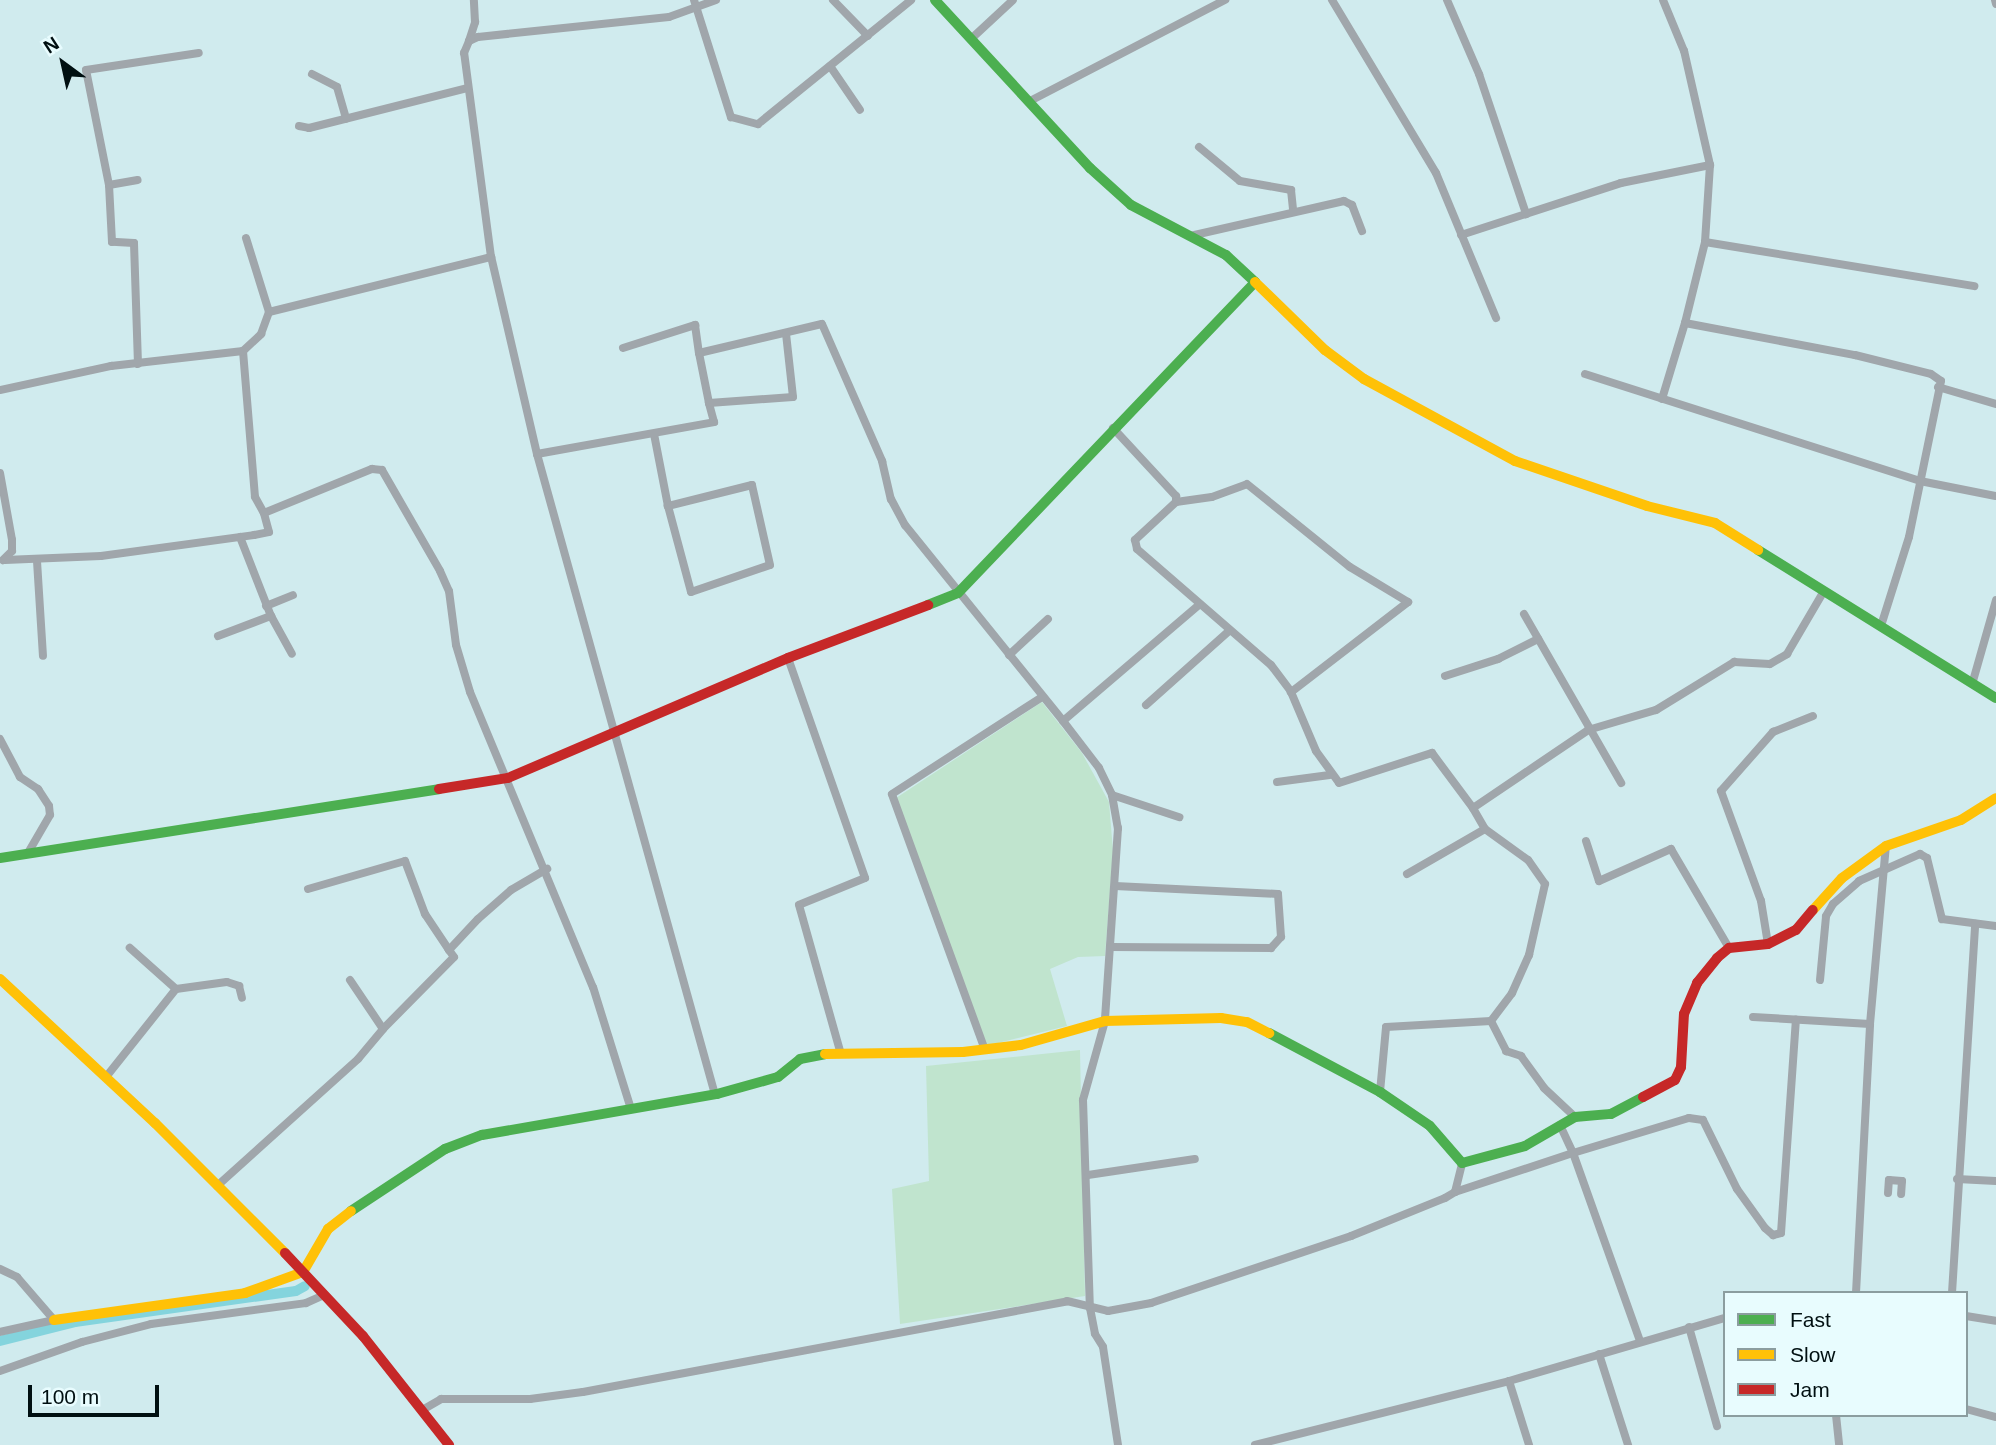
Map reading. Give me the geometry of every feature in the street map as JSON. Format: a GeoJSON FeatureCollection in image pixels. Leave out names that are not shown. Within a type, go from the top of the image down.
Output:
{"type":"FeatureCollection","features":[{"type":"Feature","properties":{"kind":"street"},"geometry":{"type":"LineString","coordinates":[[474,0],[475,22],[464,53],[491,257],[537,454],[617,730],[714,1091]]}},
{"type":"Feature","properties":{"kind":"street"},"geometry":{"type":"LineString","coordinates":[[694,0],[700,9],[731,117],[744,124],[758,124],[911,0]]}},
{"type":"Feature","properties":{"kind":"street"},"geometry":{"type":"LineString","coordinates":[[469,41],[573,30],[700,9],[716,0]]}},
{"type":"Feature","properties":{"kind":"street"},"geometry":{"type":"LineString","coordinates":[[833,0],[868,36]]}},
{"type":"Feature","properties":{"kind":"street"},"geometry":{"type":"LineString","coordinates":[[935,0],[1090,168],[1131,205],[1226,255],[1325,350],[1364,379],[1515,461],[1647,506],[1715,523],[1973,681],[1996,698]]}},
{"type":"Feature","properties":{"kind":"street"},"geometry":{"type":"LineString","coordinates":[[971,39],[1013,0]]}},
{"type":"Feature","properties":{"kind":"street"},"geometry":{"type":"LineString","coordinates":[[1030,101],[1226,0]]}},
{"type":"Feature","properties":{"kind":"street"},"geometry":{"type":"LineString","coordinates":[[1332,0],[1436,173],[1496,318]]}},
{"type":"Feature","properties":{"kind":"street"},"geometry":{"type":"LineString","coordinates":[[1447,0],[1479,74],[1526,214]]}},
{"type":"Feature","properties":{"kind":"street"},"geometry":{"type":"LineString","coordinates":[[1662,399],[1685,323],[1705,242],[1710,166],[1684,51],[1663,0]]}},
{"type":"Feature","properties":{"kind":"street"},"geometry":{"type":"LineString","coordinates":[[138,364],[134,243],[112,243],[108,185],[86,70],[199,53]]}},
{"type":"Feature","properties":{"kind":"street"},"geometry":{"type":"LineString","coordinates":[[830,66],[860,110]]}},
{"type":"Feature","properties":{"kind":"street"},"geometry":{"type":"LineString","coordinates":[[312,74],[337,87],[346,119]]}},
{"type":"Feature","properties":{"kind":"street"},"geometry":{"type":"LineString","coordinates":[[299,126],[309,128],[467,88]]}},
{"type":"Feature","properties":{"kind":"street"},"geometry":{"type":"LineString","coordinates":[[1199,147],[1240,181],[1291,190],[1293,210]]}},
{"type":"Feature","properties":{"kind":"street"},"geometry":{"type":"LineString","coordinates":[[1461,235],[1653,174],[1710,166]]}},
{"type":"Feature","properties":{"kind":"street"},"geometry":{"type":"LineString","coordinates":[[108,185],[138,180]]}},
{"type":"Feature","properties":{"kind":"street"},"geometry":{"type":"LineString","coordinates":[[1190,236],[1293,210],[1347,201],[1362,231]]}},
{"type":"Feature","properties":{"kind":"street"},"geometry":{"type":"LineString","coordinates":[[0,390],[138,364],[243,351],[261,334],[269,312],[246,238]]}},
{"type":"Feature","properties":{"kind":"street"},"geometry":{"type":"LineString","coordinates":[[1705,242],[1974,286]]}},
{"type":"Feature","properties":{"kind":"street"},"geometry":{"type":"LineString","coordinates":[[269,312],[491,257]]}},
{"type":"Feature","properties":{"kind":"street"},"geometry":{"type":"LineString","coordinates":[[0,858],[508,778],[788,658],[958,593],[1039,513],[1113,428],[1255,282]]}},
{"type":"Feature","properties":{"kind":"street"},"geometry":{"type":"LineString","coordinates":[[1685,323],[1931,374],[1941,381],[1909,537],[1881,626]]}},
{"type":"Feature","properties":{"kind":"street"},"geometry":{"type":"LineString","coordinates":[[699,354],[822,324],[882,461],[891,499],[958,593],[1099,768],[1112,795],[1118,828],[1105,1021],[1083,1100],[1088,1175],[1090,1308],[1095,1334],[1103,1347],[1118,1445]]}},
{"type":"Feature","properties":{"kind":"street"},"geometry":{"type":"LineString","coordinates":[[537,454],[713,422],[695,326],[622,348]]}},
{"type":"Feature","properties":{"kind":"street"},"geometry":{"type":"LineString","coordinates":[[709,403],[793,397],[786,334]]}},
{"type":"Feature","properties":{"kind":"street"},"geometry":{"type":"LineString","coordinates":[[0,473],[12,540],[3,560],[37,561],[269,532],[264,513],[255,497],[243,351]]}},
{"type":"Feature","properties":{"kind":"street"},"geometry":{"type":"LineString","coordinates":[[1585,374],[1920,481],[1996,496]]}},
{"type":"Feature","properties":{"kind":"street"},"geometry":{"type":"LineString","coordinates":[[1938,387],[1996,404]]}},
{"type":"Feature","properties":{"kind":"street"},"geometry":{"type":"LineString","coordinates":[[1113,428],[1173,491],[1176,502]]}},
{"type":"Feature","properties":{"kind":"street"},"geometry":{"type":"LineString","coordinates":[[653,434],[668,506],[691,592],[770,565],[752,485],[668,506]]}},
{"type":"Feature","properties":{"kind":"street"},"geometry":{"type":"LineString","coordinates":[[264,513],[372,469],[382,470],[449,591],[462,670],[547,869],[593,987],[631,1109]]}},
{"type":"Feature","properties":{"kind":"street"},"geometry":{"type":"LineString","coordinates":[[1291,692],[1408,602],[1350,567],[1247,484],[1212,497],[1176,502],[1135,544],[1228,632],[1259,653],[1291,692],[1331,775],[1344,784],[1432,753],[1485,828],[1528,860],[1545,884],[1529,955],[1512,993],[1491,1021],[1386,1027],[1380,1092]]}},
{"type":"Feature","properties":{"kind":"street"},"geometry":{"type":"LineString","coordinates":[[240,537],[266,606],[292,654]]}},
{"type":"Feature","properties":{"kind":"street"},"geometry":{"type":"LineString","coordinates":[[37,561],[43,656]]}},
{"type":"Feature","properties":{"kind":"street"},"geometry":{"type":"LineString","coordinates":[[1473,808],[1588,730],[1656,710],[1734,662],[1770,664],[1787,654],[1825,591]]}},
{"type":"Feature","properties":{"kind":"street"},"geometry":{"type":"LineString","coordinates":[[266,606],[293,595]]}},
{"type":"Feature","properties":{"kind":"street"},"geometry":{"type":"LineString","coordinates":[[1973,681],[1996,600]]}},
{"type":"Feature","properties":{"kind":"street"},"geometry":{"type":"LineString","coordinates":[[1063,721],[1199,604]]}},
{"type":"Feature","properties":{"kind":"street"},"geometry":{"type":"LineString","coordinates":[[1524,614],[1620,783]]}},
{"type":"Feature","properties":{"kind":"street"},"geometry":{"type":"LineString","coordinates":[[218,636],[271,616]]}},
{"type":"Feature","properties":{"kind":"street"},"geometry":{"type":"LineString","coordinates":[[1009,655],[1048,619]]}},
{"type":"Feature","properties":{"kind":"street"},"geometry":{"type":"LineString","coordinates":[[1146,705],[1228,632]]}},
{"type":"Feature","properties":{"kind":"street"},"geometry":{"type":"LineString","coordinates":[[1445,676],[1498,659],[1538,639]]}},
{"type":"Feature","properties":{"kind":"street"},"geometry":{"type":"LineString","coordinates":[[788,658],[865,878],[799,905],[840,1051]]}},
{"type":"Feature","properties":{"kind":"street"},"geometry":{"type":"LineString","coordinates":[[985,1050],[892,794],[1042,697]]}},
{"type":"Feature","properties":{"kind":"street"},"geometry":{"type":"LineString","coordinates":[[1768,944],[1761,901],[1721,791],[1773,732],[1813,716]]}},
{"type":"Feature","properties":{"kind":"street"},"geometry":{"type":"LineString","coordinates":[[0,739],[20,777],[38,789],[49,806],[50,815],[28,853]]}},
{"type":"Feature","properties":{"kind":"street"},"geometry":{"type":"LineString","coordinates":[[1277,782],[1331,775]]}},
{"type":"Feature","properties":{"kind":"street"},"geometry":{"type":"LineString","coordinates":[[1112,795],[1179,817]]}},
{"type":"Feature","properties":{"kind":"street"},"geometry":{"type":"LineString","coordinates":[[1462,1163],[1525,1146],[1574,1116],[1611,1114],[1675,1080],[1681,1068],[1679,1045],[1689,1003],[1697,983],[1729,948],[1768,944],[1796,930],[1842,877],[1886,846],[1961,820],[1996,798]]}},
{"type":"Feature","properties":{"kind":"street"},"geometry":{"type":"LineString","coordinates":[[1407,874],[1485,828]]}},
{"type":"Feature","properties":{"kind":"street"},"geometry":{"type":"LineString","coordinates":[[1586,841],[1599,881],[1671,849],[1729,948]]}},
{"type":"Feature","properties":{"kind":"street"},"geometry":{"type":"LineString","coordinates":[[1856,1291],[1870,1024],[1886,846]]}},
{"type":"Feature","properties":{"kind":"street"},"geometry":{"type":"LineString","coordinates":[[1820,980],[1826,916],[1859,881],[1924,854],[1942,919],[1996,926]]}},
{"type":"Feature","properties":{"kind":"street"},"geometry":{"type":"LineString","coordinates":[[217,1186],[358,1059],[383,1029],[454,957],[425,914],[405,861],[308,889]]}},
{"type":"Feature","properties":{"kind":"street"},"geometry":{"type":"LineString","coordinates":[[449,950],[512,890],[547,869]]}},
{"type":"Feature","properties":{"kind":"street"},"geometry":{"type":"LineString","coordinates":[[1111,947],[1271,948],[1280,937],[1278,894],[1115,886]]}},
{"type":"Feature","properties":{"kind":"street"},"geometry":{"type":"LineString","coordinates":[[1952,1291],[1975,924]]}},
{"type":"Feature","properties":{"kind":"street"},"geometry":{"type":"LineString","coordinates":[[130,948],[176,989]]}},
{"type":"Feature","properties":{"kind":"street"},"geometry":{"type":"LineString","coordinates":[[0,979],[106,1077],[303,1272],[424,1409],[449,1445]]}},
{"type":"Feature","properties":{"kind":"street"},"geometry":{"type":"LineString","coordinates":[[350,980],[383,1029]]}},
{"type":"Feature","properties":{"kind":"street"},"geometry":{"type":"LineString","coordinates":[[106,1077],[176,989],[227,982],[239,986],[243,998]]}},
{"type":"Feature","properties":{"kind":"street"},"geometry":{"type":"LineString","coordinates":[[1753,1017],[1870,1024]]}},
{"type":"Feature","properties":{"kind":"street"},"geometry":{"type":"LineString","coordinates":[[0,1332],[54,1320],[246,1293],[303,1272],[328,1229],[444,1149],[482,1135],[631,1109],[778,1077],[800,1059],[840,1051],[985,1050],[1021,1045],[1105,1021],[1221,1018],[1247,1022],[1380,1092],[1430,1126],[1462,1163]]}},
{"type":"Feature","properties":{"kind":"street"},"geometry":{"type":"LineString","coordinates":[[424,1409],[441,1399],[530,1399],[583,1392],[1067,1301],[1108,1311],[1198,1289],[1351,1236],[1455,1192],[1689,1118],[1703,1120],[1738,1189],[1773,1236],[1782,1233],[1796,1020]]}},
{"type":"Feature","properties":{"kind":"street"},"geometry":{"type":"LineString","coordinates":[[1491,1021],[1506,1051],[1521,1056],[1544,1088],[1574,1116]]}},
{"type":"Feature","properties":{"kind":"street"},"geometry":{"type":"LineString","coordinates":[[1560,1125],[1573,1153],[1640,1341]]}},
{"type":"Feature","properties":{"kind":"street"},"geometry":{"type":"LineString","coordinates":[[1088,1175],[1195,1158]]}},
{"type":"Feature","properties":{"kind":"street"},"geometry":{"type":"LineString","coordinates":[[1455,1192],[1462,1163]]}},
{"type":"Feature","properties":{"kind":"street"},"geometry":{"type":"LineString","coordinates":[[1957,1179],[1996,1181]]}},
{"type":"Feature","properties":{"kind":"street"},"geometry":{"type":"LineString","coordinates":[[1888,1193],[1889,1180],[1902,1181],[1901,1194]]}},
{"type":"Feature","properties":{"kind":"street"},"geometry":{"type":"LineString","coordinates":[[0,1269],[17,1277],[54,1320]]}},
{"type":"Feature","properties":{"kind":"street"},"geometry":{"type":"LineString","coordinates":[[0,1371],[82,1342],[150,1324],[306,1303],[324,1295]]}},
{"type":"Feature","properties":{"kind":"street"},"geometry":{"type":"LineString","coordinates":[[1968,1315],[1996,1321]]}},
{"type":"Feature","properties":{"kind":"street"},"geometry":{"type":"LineString","coordinates":[[1255,1445],[1508,1381],[1723,1318]]}},
{"type":"Feature","properties":{"kind":"street"},"geometry":{"type":"LineString","coordinates":[[1689,1327],[1717,1426]]}},
{"type":"Feature","properties":{"kind":"street"},"geometry":{"type":"LineString","coordinates":[[1599,1354],[1628,1445]]}},
{"type":"Feature","properties":{"kind":"street"},"geometry":{"type":"LineString","coordinates":[[1508,1381],[1529,1445]]}},
{"type":"Feature","properties":{"kind":"street"},"geometry":{"type":"LineString","coordinates":[[1968,1410],[1996,1417]]}},
{"type":"Feature","properties":{"kind":"street"},"geometry":{"type":"LineString","coordinates":[[1836,1417],[1839,1445]]}},
{"type":"Feature","properties":{"kind":"green space"},"geometry":{"type":"Polygon","coordinates":[[[1042,702],[1082,753],[1109,802],[1113,851],[1105,956],[1078,957],[1050,969],[1067,1026],[986,1046],[896,798],[1042,702]]]}},
{"type":"Feature","properties":{"kind":"green space"},"geometry":{"type":"Polygon","coordinates":[[[1080,1050],[1085,1296],[900,1324],[892,1189],[929,1181],[926,1066],[1080,1050]]]}},
{"type":"Feature","properties":{"kind":"waterway"},"geometry":{"type":"LineString","coordinates":[[0,1341],[75,1322],[296,1291],[305,1286]]}},
{"type":"Feature","properties":{"kind":"traffic: fast"},"geometry":{"type":"LineString","coordinates":[[935,0],[1090,168],[1131,205],[1226,255],[1255,282]]}},
{"type":"Feature","properties":{"kind":"traffic: fast"},"geometry":{"type":"LineString","coordinates":[[928,605],[958,593],[1255,282]]}},
{"type":"Feature","properties":{"kind":"traffic: fast"},"geometry":{"type":"LineString","coordinates":[[1758,550],[1996,698]]}},
{"type":"Feature","properties":{"kind":"traffic: fast"},"geometry":{"type":"LineString","coordinates":[[0,858],[439,789]]}},
{"type":"Feature","properties":{"kind":"traffic: fast"},"geometry":{"type":"LineString","coordinates":[[1269,1033],[1380,1092],[1430,1126],[1462,1163],[1525,1146],[1575,1117],[1611,1114],[1643,1097]]}},
{"type":"Feature","properties":{"kind":"traffic: fast"},"geometry":{"type":"LineString","coordinates":[[351,1211],[445,1149],[482,1135],[717,1094],[778,1077],[800,1059],[825,1054]]}},
{"type":"Feature","properties":{"kind":"traffic: slow"},"geometry":{"type":"LineString","coordinates":[[1255,282],[1325,350],[1364,379],[1515,461],[1647,506],[1715,523],[1758,550]]}},
{"type":"Feature","properties":{"kind":"traffic: slow"},"geometry":{"type":"LineString","coordinates":[[1813,910],[1842,878],[1886,846],[1961,820],[1996,798]]}},
{"type":"Feature","properties":{"kind":"traffic: slow"},"geometry":{"type":"LineString","coordinates":[[0,979],[155,1123],[285,1253]]}},
{"type":"Feature","properties":{"kind":"traffic: slow"},"geometry":{"type":"LineString","coordinates":[[825,1054],[963,1052],[1021,1045],[1105,1021],[1221,1018],[1247,1022],[1269,1033]]}},
{"type":"Feature","properties":{"kind":"traffic: slow"},"geometry":{"type":"LineString","coordinates":[[54,1320],[245,1293],[303,1272],[328,1229],[351,1211]]}},
{"type":"Feature","properties":{"kind":"traffic: jam"},"geometry":{"type":"LineString","coordinates":[[439,789],[508,778],[788,658],[928,605]]}},
{"type":"Feature","properties":{"kind":"traffic: jam"},"geometry":{"type":"LineString","coordinates":[[1643,1097],[1675,1080],[1681,1067],[1684,1014],[1697,983],[1717,958],[1729,948],[1768,944],[1796,930],[1813,910]]}},
{"type":"Feature","properties":{"kind":"traffic: jam"},"geometry":{"type":"LineString","coordinates":[[285,1253],[363,1336],[449,1445]]}}]}
